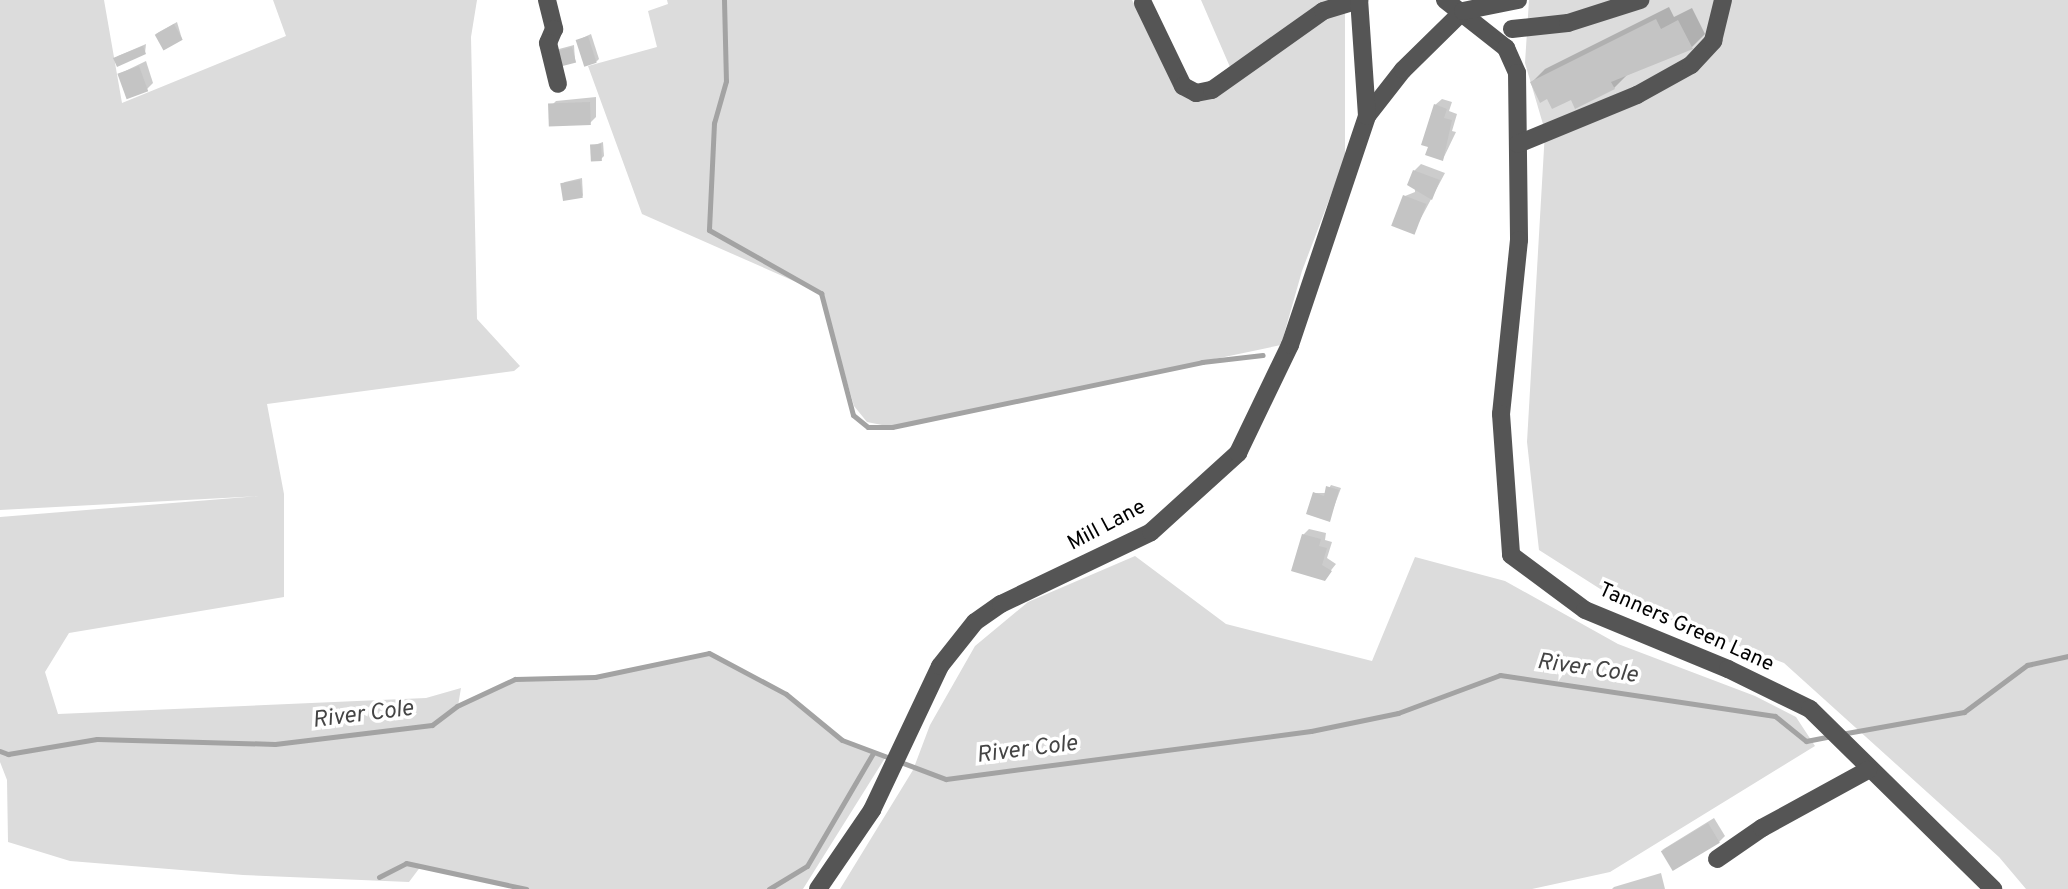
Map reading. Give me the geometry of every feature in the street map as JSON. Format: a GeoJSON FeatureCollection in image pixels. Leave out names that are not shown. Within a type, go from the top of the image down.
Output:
{"type":"FeatureCollection","features":[{"type":"Feature","properties":{"kind":"street"},"geometry":{"type":"LineString","coordinates":[[547,0],[554,29],[548,43],[558,84]]}},
{"type":"Feature","properties":{"kind":"street"},"geometry":{"type":"LineString","coordinates":[[1143,3],[1183,86],[1196,93],[1212,90],[1323,11],[1359,0]]}},
{"type":"Feature","properties":{"kind":"street","name":"Mill Lane"},"geometry":{"type":"LineString","coordinates":[[1359,0],[1367,116]]}},
{"type":"Feature","properties":{"kind":"street"},"geometry":{"type":"LineString","coordinates":[[1444,0],[1462,11],[1506,48],[1518,0],[1462,11]]}},
{"type":"Feature","properties":{"kind":"street"},"geometry":{"type":"LineString","coordinates":[[1512,29],[1568,23],[1640,0]]}},
{"type":"Feature","properties":{"kind":"street"},"geometry":{"type":"LineString","coordinates":[[1518,144],[1683,70],[1708,48],[1723,0]]}},
{"type":"Feature","properties":{"kind":"street","name":"Mill Lane"},"geometry":{"type":"LineString","coordinates":[[818,889],[872,810],[911,733],[940,666],[975,622],[1001,604],[1151,533],[1238,453],[1290,345],[1367,116],[1403,70],[1462,11]]}},
{"type":"Feature","properties":{"kind":"street","name":"Tanners Green Lane"},"geometry":{"type":"LineString","coordinates":[[1506,48],[1517,73],[1519,240],[1501,414],[1511,555],[1585,610],[1728,669],[1810,709],[1868,771],[1993,889]]}},
{"type":"Feature","properties":{"kind":"street"},"geometry":{"type":"LineString","coordinates":[[1717,859],[1762,828],[1868,771]]}},
{"type":"Feature","properties":{"kind":"shaded area"},"geometry":{"type":"Polygon","coordinates":[[[0,0],[104,0],[122,103],[286,36],[273,0],[477,0],[471,37],[477,319],[520,366],[514,371],[267,404],[284,494],[284,597],[69,633],[45,672],[58,714],[426,698],[461,688],[458,706],[515,679],[595,677],[709,653],[786,694],[842,740],[885,758],[803,889],[526,889],[421,866],[409,882],[243,875],[70,861],[8,842],[7,780],[0,762],[0,517],[259,496],[0,510],[0,0]]]}},
{"type":"Feature","properties":{"kind":"shaded area"},"geometry":{"type":"Polygon","coordinates":[[[667,0],[1132,0],[1186,96],[1230,67],[1201,0],[1345,0],[1345,158],[1302,271],[1281,345],[892,427],[867,422],[854,406],[821,293],[642,214],[588,66],[657,47],[648,11],[668,4],[667,0]]]}},
{"type":"Feature","properties":{"kind":"shaded area"},"geometry":{"type":"Polygon","coordinates":[[[1529,0],[2068,0],[2068,889],[2026,889],[1999,857],[1784,663],[1616,599],[1539,550],[1527,442],[1545,131],[1525,63],[1529,0]]]}},
{"type":"Feature","properties":{"kind":"shaded area"},"geometry":{"type":"Polygon","coordinates":[[[1135,556],[1226,624],[1372,661],[1415,557],[1505,581],[1618,644],[1755,696],[1796,717],[1815,746],[1610,872],[1532,889],[840,889],[913,770],[930,725],[975,646],[1028,602],[1135,556]]]}},
{"type":"Feature","properties":{"kind":"building"},"geometry":{"type":"Polygon","coordinates":[[[1656,19],[1661,29],[1678,20],[1693,49],[1611,82],[1615,89],[1575,109],[1571,100],[1552,109],[1547,99],[1540,103],[1530,82],[1656,19]]]}},
{"type":"Feature","properties":{"kind":"building"},"geometry":{"type":"Polygon","coordinates":[[[174,24],[183,40],[163,50],[155,35],[174,24]]]}},
{"type":"Feature","properties":{"kind":"building"},"geometry":{"type":"Polygon","coordinates":[[[588,36],[597,63],[584,67],[576,40],[588,36]]]}},
{"type":"Feature","properties":{"kind":"building"},"geometry":{"type":"Polygon","coordinates":[[[143,46],[146,54],[117,67],[113,58],[143,46]]]}},
{"type":"Feature","properties":{"kind":"building"},"geometry":{"type":"Polygon","coordinates":[[[572,47],[576,62],[560,67],[556,51],[572,47]]]}},
{"type":"Feature","properties":{"kind":"building"},"geometry":{"type":"Polygon","coordinates":[[[139,66],[148,91],[127,99],[117,74],[139,66]]]}},
{"type":"Feature","properties":{"kind":"building"},"geometry":{"type":"Polygon","coordinates":[[[590,102],[591,125],[549,126],[548,103],[590,102]]]}},
{"type":"Feature","properties":{"kind":"building"},"geometry":{"type":"Polygon","coordinates":[[[1434,104],[1447,109],[1444,118],[1452,120],[1443,161],[1425,155],[1428,147],[1421,145],[1434,104]]]}},
{"type":"Feature","properties":{"kind":"building"},"geometry":{"type":"Polygon","coordinates":[[[601,144],[602,161],[591,162],[590,145],[601,144]]]}},
{"type":"Feature","properties":{"kind":"building"},"geometry":{"type":"Polygon","coordinates":[[[1413,170],[1440,180],[1432,200],[1407,185],[1413,170]]]}},
{"type":"Feature","properties":{"kind":"building"},"geometry":{"type":"Polygon","coordinates":[[[580,180],[583,198],[563,201],[560,183],[580,180]]]}},
{"type":"Feature","properties":{"kind":"building"},"geometry":{"type":"Polygon","coordinates":[[[1403,195],[1426,204],[1415,235],[1391,226],[1403,195]]]}},
{"type":"Feature","properties":{"kind":"building"},"geometry":{"type":"Polygon","coordinates":[[[1326,486],[1339,490],[1330,522],[1306,514],[1313,492],[1324,496],[1326,486]]]}},
{"type":"Feature","properties":{"kind":"building"},"geometry":{"type":"Polygon","coordinates":[[[1302,534],[1321,539],[1319,546],[1327,548],[1322,565],[1332,571],[1325,581],[1291,571],[1302,534]]]}},
{"type":"Feature","properties":{"kind":"building"},"geometry":{"type":"Polygon","coordinates":[[[1708,823],[1720,843],[1673,871],[1661,851],[1708,823]]]}},
{"type":"Feature","properties":{"kind":"waterway"},"geometry":{"type":"LineString","coordinates":[[724,0],[726,81],[714,123],[709,230],[821,293],[853,415],[868,427],[892,427],[1202,362],[1263,355]]}},
{"type":"Feature","properties":{"kind":"waterway","name":"River Cole"},"geometry":{"type":"LineString","coordinates":[[0,751],[8,754],[97,739],[275,744],[432,725],[457,706],[515,679],[595,677],[709,653],[786,694],[842,740],[946,779],[1311,731],[1398,713],[1500,675],[1775,716],[1806,741],[1832,736]]}},
{"type":"Feature","properties":{"kind":"waterway","name":"River Cole"},"geometry":{"type":"LineString","coordinates":[[1841,734],[1964,712],[2027,665],[2068,656]]}},
{"type":"Feature","properties":{"kind":"waterway"},"geometry":{"type":"LineString","coordinates":[[769,889],[807,866],[873,753]]}},
{"type":"Feature","properties":{"kind":"waterway"},"geometry":{"type":"LineString","coordinates":[[379,877],[406,863],[526,889]]}}]}
